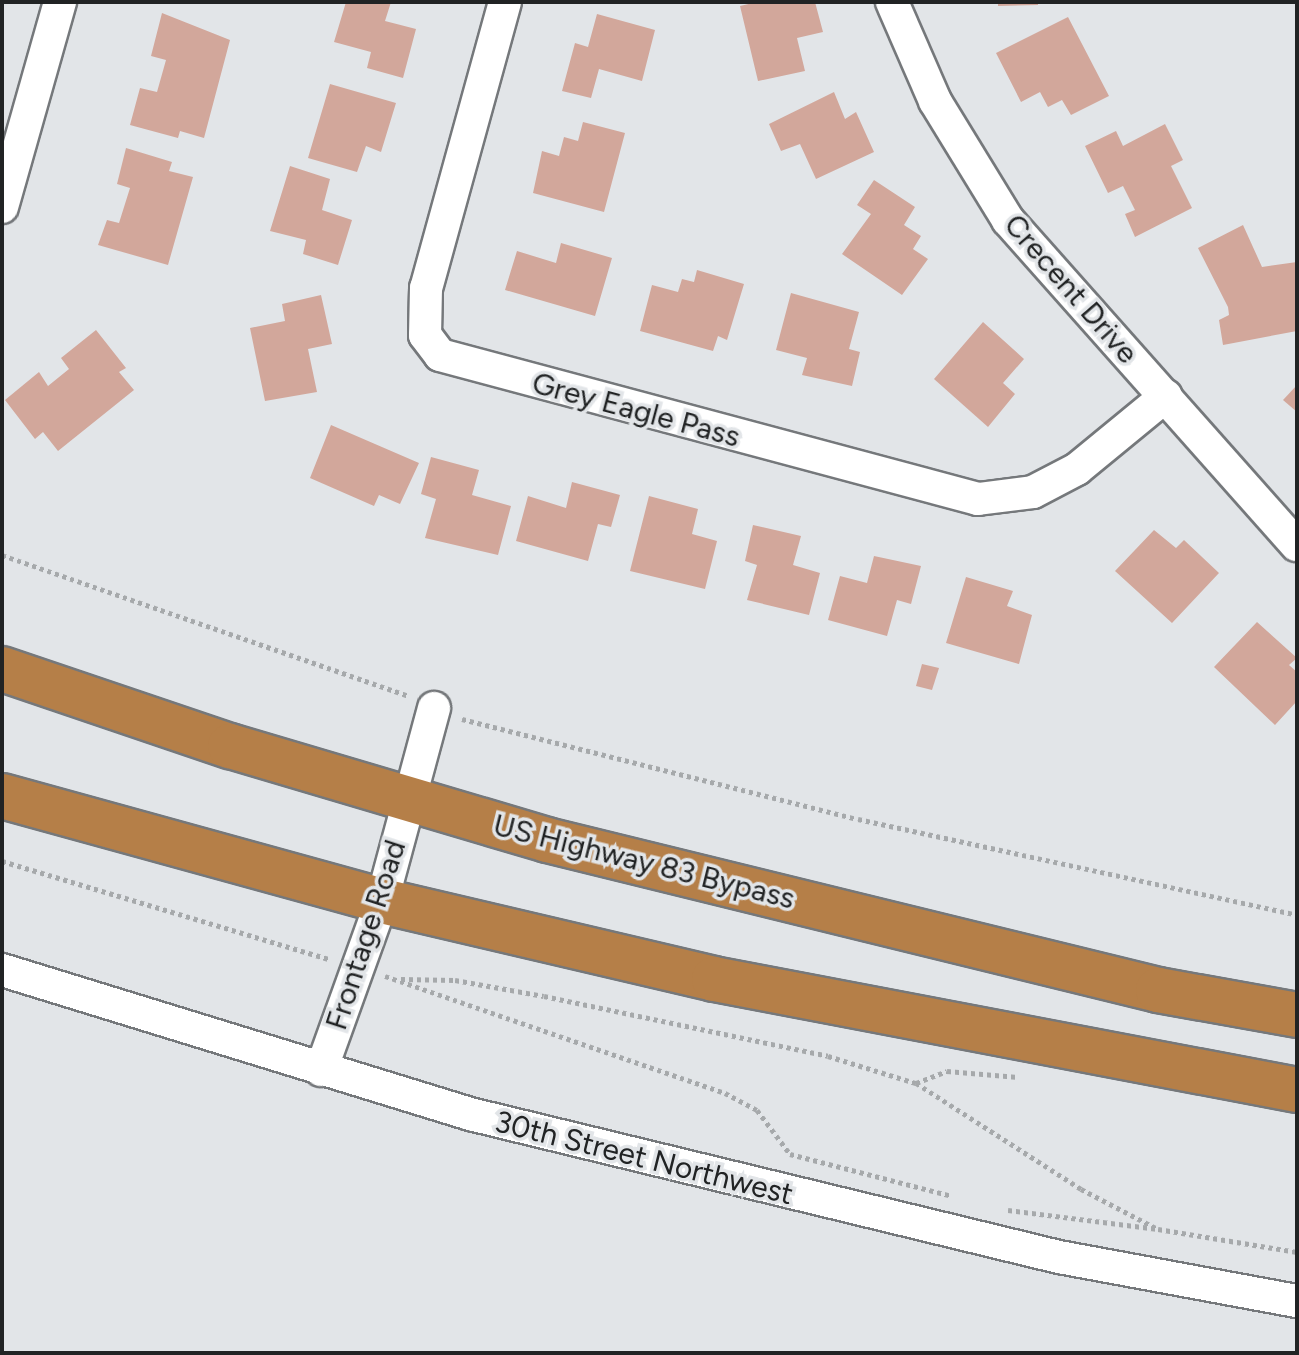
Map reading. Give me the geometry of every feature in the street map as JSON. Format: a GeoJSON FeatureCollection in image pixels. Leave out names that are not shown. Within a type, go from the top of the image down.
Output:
{"type":"FeatureCollection","features":[{"type":"Feature","properties":{"kind":"highway","name":"US Highway 83 Bypass"},"geometry":{"type":"LineString","coordinates":[[2,669],[547,840],[1036,960],[1297,1015]]}},
{"type":"Feature","properties":{"kind":"highway"},"geometry":{"type":"LineString","coordinates":[[2,796],[382,901],[915,1021],[1297,1090]]}},
{"type":"Feature","properties":{"kind":"street"},"geometry":{"type":"LineString","coordinates":[[2,207],[60,2]]}},
{"type":"Feature","properties":{"kind":"street","name":"Grey Eagle Pass"},"geometry":{"type":"LineString","coordinates":[[505,2],[426,288],[425,335],[440,355],[978,499],[1033,492],[1077,469],[1166,396]]}},
{"type":"Feature","properties":{"kind":"street","name":"Crecent Drive"},"geometry":{"type":"LineString","coordinates":[[892,2],[935,101],[1008,220],[1297,545]]}},
{"type":"Feature","properties":{"kind":"street","name":"Frontage Road"},"geometry":{"type":"LineString","coordinates":[[321,1070],[382,901],[407,798],[434,708]]}},
{"type":"Feature","properties":{"kind":"street","name":"30th Street Northwest"},"geometry":{"type":"LineString","coordinates":[[2,970],[321,1070],[745,1184],[1059,1257],[1297,1301]]}},
{"type":"Feature","properties":{"kind":"path"},"geometry":{"type":"LineString","coordinates":[[2,555],[390,686],[434,708],[858,819],[1297,915]]}},
{"type":"Feature","properties":{"kind":"path"},"geometry":{"type":"LineString","coordinates":[[2,861],[395,979],[725,1093],[757,1110],[790,1154],[958,1198]]}},
{"type":"Feature","properties":{"kind":"path"},"geometry":{"type":"LineString","coordinates":[[395,979],[455,980],[544,996],[828,1056],[916,1083],[1081,1189],[1158,1229]]}},
{"type":"Feature","properties":{"kind":"path"},"geometry":{"type":"LineString","coordinates":[[1004,1210],[1158,1229],[1297,1252]]}},
{"type":"Feature","properties":{"kind":"building"},"geometry":{"type":"Polygon","coordinates":[[[346,2],[391,2],[385,21],[416,29],[403,78],[367,68],[371,52],[334,42],[346,2]]]}},
{"type":"Feature","properties":{"kind":"building"},"geometry":{"type":"Polygon","coordinates":[[[757,2],[815,2],[823,32],[797,38],[805,71],[758,81],[740,6],[757,2]]]}},
{"type":"Feature","properties":{"kind":"building"},"geometry":{"type":"Polygon","coordinates":[[[998,2],[1038,2],[1038,5],[998,6],[998,2]]]}},
{"type":"Feature","properties":{"kind":"building"},"geometry":{"type":"Polygon","coordinates":[[[162,13],[230,40],[204,138],[180,131],[178,138],[130,125],[140,88],[157,92],[166,60],[151,56],[162,13]]]}},
{"type":"Feature","properties":{"kind":"building"},"geometry":{"type":"Polygon","coordinates":[[[597,14],[655,30],[642,81],[599,69],[591,98],[562,91],[575,43],[588,47],[597,14]]]}},
{"type":"Feature","properties":{"kind":"building"},"geometry":{"type":"Polygon","coordinates":[[[1068,17],[1109,96],[1071,115],[1062,100],[1048,107],[1040,92],[1021,102],[996,53],[1068,17]]]}},
{"type":"Feature","properties":{"kind":"building"},"geometry":{"type":"Polygon","coordinates":[[[330,84],[396,103],[381,152],[366,146],[357,172],[308,158],[330,84]]]}},
{"type":"Feature","properties":{"kind":"building"},"geometry":{"type":"Polygon","coordinates":[[[834,92],[845,119],[856,112],[874,152],[816,179],[800,144],[781,151],[769,124],[834,92]]]}},
{"type":"Feature","properties":{"kind":"building"},"geometry":{"type":"Polygon","coordinates":[[[583,122],[625,133],[604,212],[533,193],[542,151],[559,156],[564,137],[578,141],[583,122]]]}},
{"type":"Feature","properties":{"kind":"building"},"geometry":{"type":"Polygon","coordinates":[[[1165,124],[1183,160],[1171,166],[1192,208],[1135,237],[1125,214],[1135,210],[1123,186],[1108,193],[1085,146],[1116,131],[1123,146],[1165,124]]]}},
{"type":"Feature","properties":{"kind":"building"},"geometry":{"type":"Polygon","coordinates":[[[126,148],[172,162],[169,171],[193,177],[168,265],[98,245],[107,220],[119,223],[130,188],[117,184],[126,148]]]}},
{"type":"Feature","properties":{"kind":"building"},"geometry":{"type":"Polygon","coordinates":[[[290,166],[330,179],[322,210],[352,220],[338,265],[303,254],[306,240],[270,231],[290,166]]]}},
{"type":"Feature","properties":{"kind":"building"},"geometry":{"type":"Polygon","coordinates":[[[874,180],[915,207],[904,225],[921,236],[913,249],[928,259],[902,295],[842,254],[871,214],[857,205],[874,180]]]}},
{"type":"Feature","properties":{"kind":"building"},"geometry":{"type":"Polygon","coordinates":[[[1243,225],[1262,267],[1297,262],[1297,331],[1223,345],[1219,320],[1229,315],[1228,307],[1198,248],[1243,225]]]}},
{"type":"Feature","properties":{"kind":"building"},"geometry":{"type":"Polygon","coordinates":[[[561,243],[612,258],[595,316],[505,290],[517,251],[556,263],[561,243]]]}},
{"type":"Feature","properties":{"kind":"building"},"geometry":{"type":"Polygon","coordinates":[[[697,270],[744,284],[727,340],[718,336],[713,351],[640,331],[652,285],[678,292],[682,279],[694,282],[697,270]]]}},
{"type":"Feature","properties":{"kind":"building"},"geometry":{"type":"Polygon","coordinates":[[[791,293],[859,312],[849,349],[860,352],[852,386],[802,375],[807,358],[776,350],[791,293]]]}},
{"type":"Feature","properties":{"kind":"building"},"geometry":{"type":"Polygon","coordinates":[[[321,295],[332,344],[308,349],[317,392],[265,401],[250,328],[285,321],[282,304],[321,295]]]}},
{"type":"Feature","properties":{"kind":"building"},"geometry":{"type":"Polygon","coordinates":[[[983,322],[1024,359],[1003,383],[1015,394],[988,427],[934,379],[983,322]]]}},
{"type":"Feature","properties":{"kind":"building"},"geometry":{"type":"Polygon","coordinates":[[[96,330],[126,368],[119,372],[134,390],[58,451],[43,432],[35,439],[5,400],[39,372],[48,386],[69,369],[61,358],[96,330]]]}},
{"type":"Feature","properties":{"kind":"building"},"geometry":{"type":"Polygon","coordinates":[[[1297,385],[1297,412],[1283,400],[1297,385]]]}},
{"type":"Feature","properties":{"kind":"building"},"geometry":{"type":"Polygon","coordinates":[[[331,425],[419,463],[400,504],[379,495],[374,506],[310,478],[331,425]]]}},
{"type":"Feature","properties":{"kind":"building"},"geometry":{"type":"Polygon","coordinates":[[[431,457],[479,470],[472,495],[511,506],[498,555],[425,538],[436,499],[421,494],[431,457]]]}},
{"type":"Feature","properties":{"kind":"building"},"geometry":{"type":"Polygon","coordinates":[[[572,482],[620,495],[611,527],[598,524],[588,561],[516,541],[528,496],[566,508],[572,482]]]}},
{"type":"Feature","properties":{"kind":"building"},"geometry":{"type":"Polygon","coordinates":[[[649,496],[698,509],[692,534],[717,541],[705,589],[630,571],[649,496]]]}},
{"type":"Feature","properties":{"kind":"building"},"geometry":{"type":"Polygon","coordinates":[[[753,525],[801,536],[793,565],[820,573],[809,615],[747,600],[757,565],[745,561],[753,525]]]}},
{"type":"Feature","properties":{"kind":"building"},"geometry":{"type":"Polygon","coordinates":[[[1154,530],[1176,548],[1184,540],[1219,573],[1172,623],[1115,571],[1154,530]]]}},
{"type":"Feature","properties":{"kind":"building"},"geometry":{"type":"Polygon","coordinates":[[[874,556],[921,566],[911,604],[897,600],[887,636],[828,620],[840,576],[867,583],[874,556]]]}},
{"type":"Feature","properties":{"kind":"building"},"geometry":{"type":"Polygon","coordinates":[[[966,577],[1013,591],[1007,606],[1032,615],[1019,664],[946,643],[966,577]]]}},
{"type":"Feature","properties":{"kind":"building"},"geometry":{"type":"Polygon","coordinates":[[[1257,622],[1297,658],[1289,665],[1297,672],[1297,701],[1275,725],[1214,667],[1257,622]]]}},
{"type":"Feature","properties":{"kind":"building"},"geometry":{"type":"Polygon","coordinates":[[[922,664],[939,668],[932,690],[916,686],[922,664]]]}}]}
